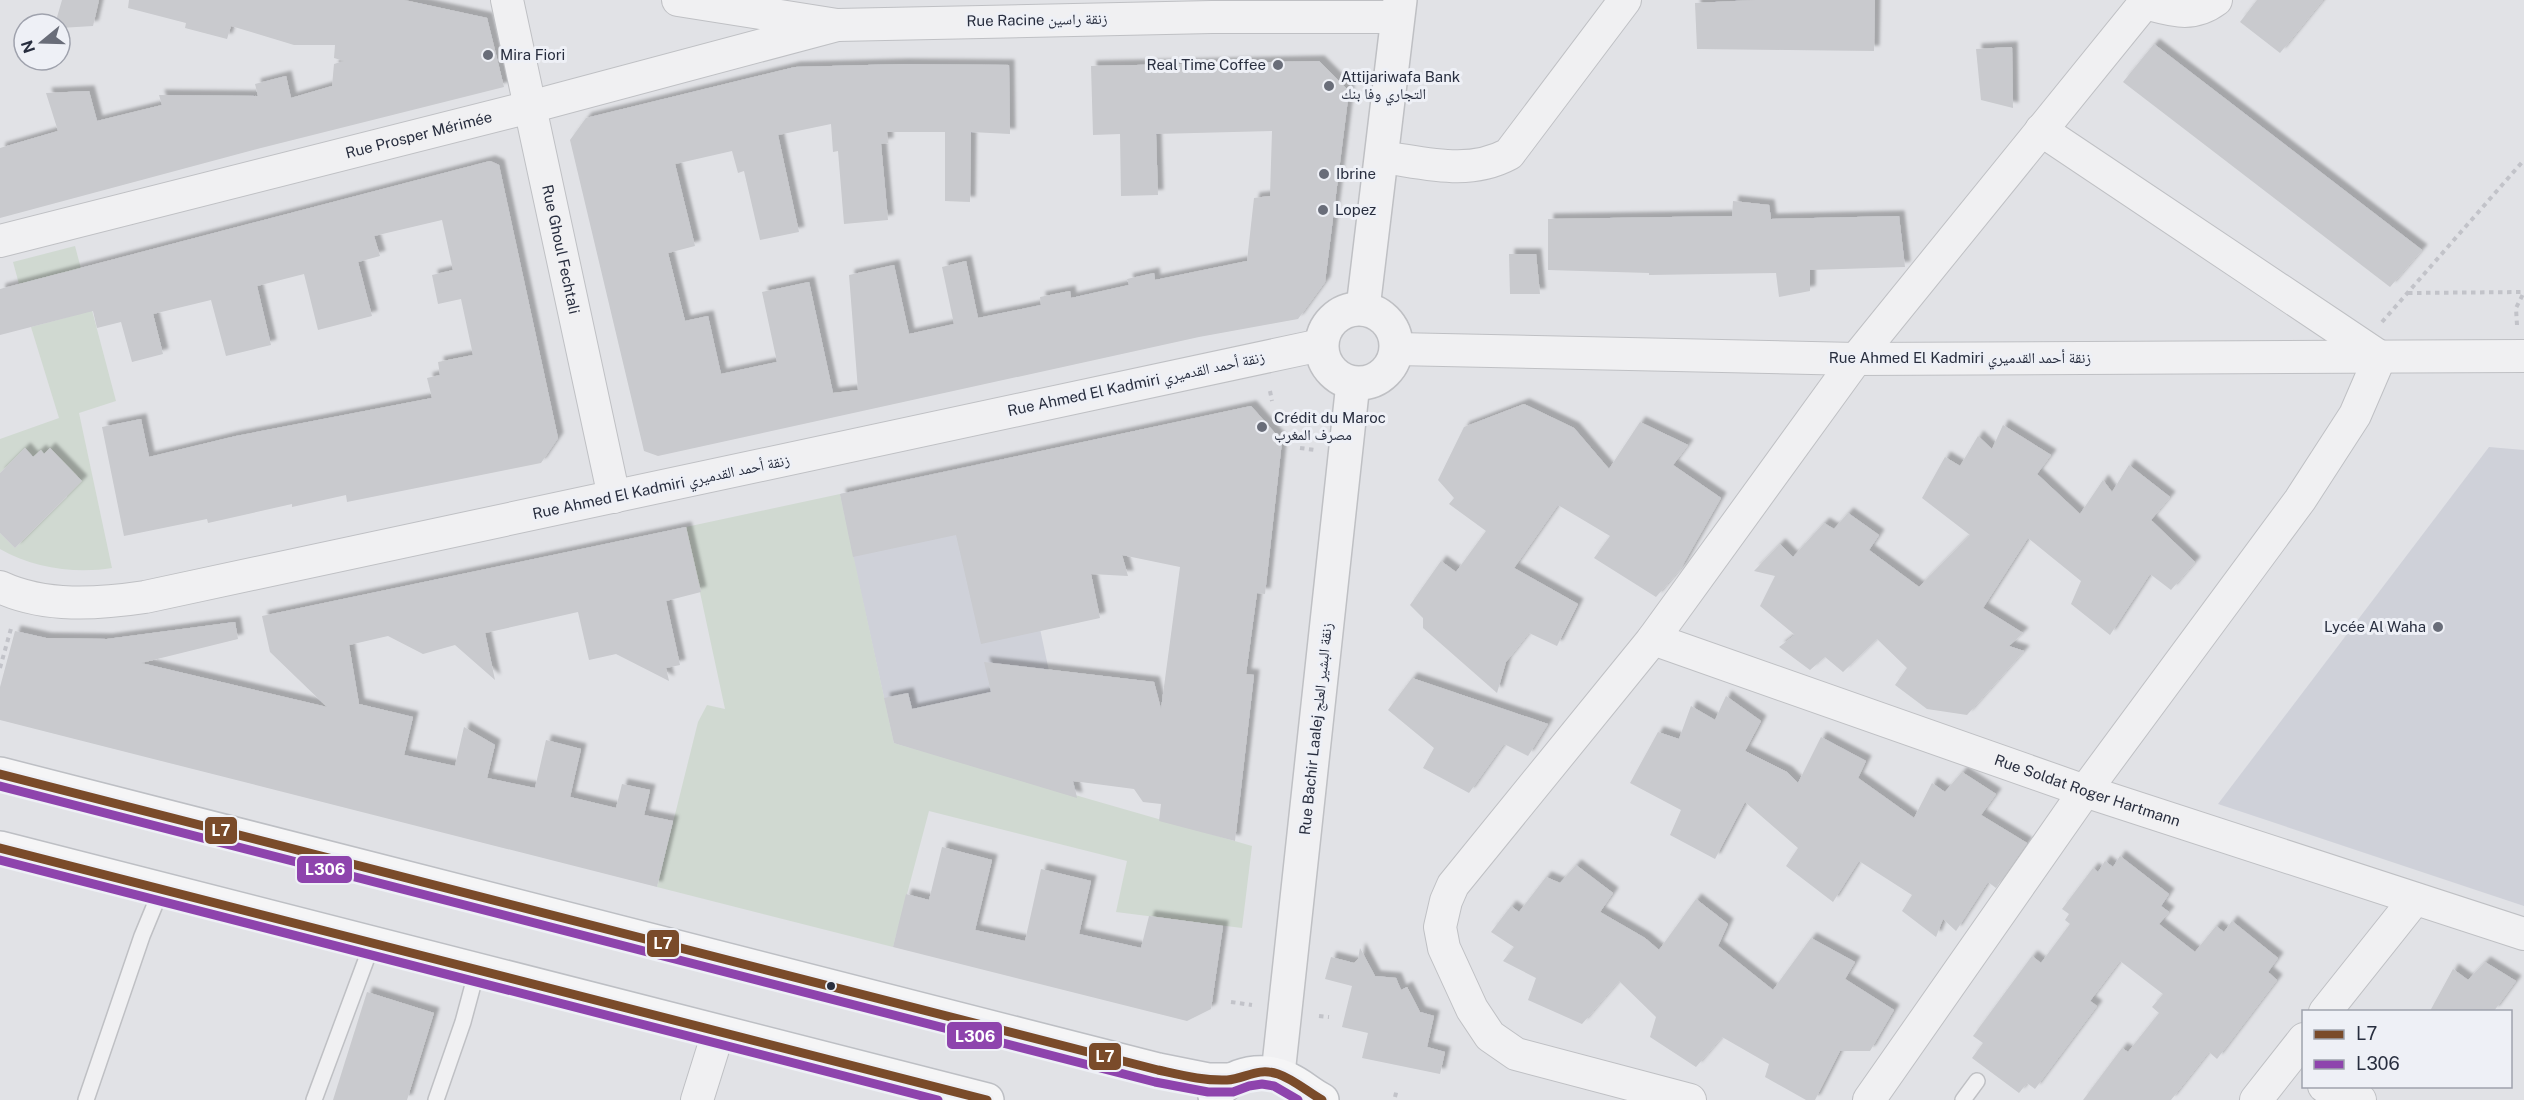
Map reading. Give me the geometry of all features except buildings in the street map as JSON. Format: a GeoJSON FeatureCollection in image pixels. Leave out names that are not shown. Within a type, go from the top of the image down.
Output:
{"type":"FeatureCollection","features":[{"type":"Feature","properties":{"kind":"main road"},"geometry":{"type":"LineString","coordinates":[[0,774],[1158,1070],[1208,1080],[1222,1090],[1246,1074],[1262,1072],[1278,1074],[1294,1081],[1313,1097]]}},
{"type":"Feature","properties":{"kind":"main road"},"geometry":{"type":"LineString","coordinates":[[0,848],[718,1032],[916,1092],[987,1100]]}},
{"type":"Feature","properties":{"kind":"street","name":"Rue Ghoul Fechtali"},"geometry":{"type":"LineString","coordinates":[[507,0],[614,498]]}},
{"type":"Feature","properties":{"kind":"street","name":"Rue Racine زنقة راسين"},"geometry":{"type":"LineString","coordinates":[[678,0],[837,25],[1236,8],[1399,8]]}},
{"type":"Feature","properties":{"kind":"street"},"geometry":{"type":"LineString","coordinates":[[1363,308],[1399,8],[1366,0]]}},
{"type":"Feature","properties":{"kind":"street"},"geometry":{"type":"LineString","coordinates":[[1382,157],[1461,168],[1481,166],[1509,154],[1625,0]]}},
{"type":"Feature","properties":{"kind":"street"},"geometry":{"type":"LineString","coordinates":[[1690,1100],[1516,1054],[1490,1036],[1472,1009],[1444,948],[1440,927],[1446,901],[1453,885],[1653,639],[1856,358],[2146,2],[2175,11],[2202,10],[2216,0]]}},
{"type":"Feature","properties":{"kind":"street","name":"Rue Prosper Mérimée"},"geometry":{"type":"LineString","coordinates":[[0,241],[530,107],[837,25]]}},
{"type":"Feature","properties":{"kind":"street"},"geometry":{"type":"LineString","coordinates":[[1869,1100],[2085,791],[2300,500],[2355,415],[2371,351],[2041,130]]}},
{"type":"Feature","properties":{"kind":"street"},"geometry":{"type":"LineString","coordinates":[[1363,308],[1374,312],[1391,327],[1396,350],[1393,361],[1379,378],[1368,382],[1353,383],[1336,375],[1328,367],[1321,345],[1323,333],[1339,314],[1350,309],[1363,308]]}},
{"type":"Feature","properties":{"kind":"street","name":"Rue Ahmed El Kadmiri زنقة أحمد القدميري"},"geometry":{"type":"LineString","coordinates":[[0,587],[30,597],[54,601],[108,602],[212,583],[1321,345]]}},
{"type":"Feature","properties":{"kind":"street","name":"Rue Ahmed El Kadmiri زنقة أحمد القدميري"},"geometry":{"type":"LineString","coordinates":[[1396,350],[1856,358],[2371,351],[2524,356]]}},
{"type":"Feature","properties":{"kind":"street","name":"Rue Bachir Laalej زنقة البشير العلج"},"geometry":{"type":"LineString","coordinates":[[1278,1074],[1353,383]]}},
{"type":"Feature","properties":{"kind":"street","name":"Rue Soldat Roger Hartmann"},"geometry":{"type":"LineString","coordinates":[[1653,639],[2085,791],[2524,934]]}},
{"type":"Feature","properties":{"kind":"street"},"geometry":{"type":"LineString","coordinates":[[2326,1010],[2415,899]]}},
{"type":"Feature","properties":{"kind":"street"},"geometry":{"type":"LineString","coordinates":[[697,1100],[718,1032]]}},
{"type":"Feature","properties":{"kind":"street"},"geometry":{"type":"LineString","coordinates":[[2256,1100],[2291,1074],[2302,1044]]}},
{"type":"Feature","properties":{"kind":"street"},"geometry":{"type":"LineString","coordinates":[[2329,1088],[2360,1100]]}},
{"type":"Feature","properties":{"kind":"lane"},"geometry":{"type":"LineString","coordinates":[[86,1100],[142,936],[161,890]]}},
{"type":"Feature","properties":{"kind":"lane"},"geometry":{"type":"LineString","coordinates":[[314,1100],[372,944]]}},
{"type":"Feature","properties":{"kind":"lane"},"geometry":{"type":"LineString","coordinates":[[436,1100],[463,1022],[477,970]]}},
{"type":"Feature","properties":{"kind":"lane"},"geometry":{"type":"LineString","coordinates":[[1963,1100],[1977,1081]]}},
{"type":"Feature","properties":{"kind":"path"},"geometry":{"type":"LineString","coordinates":[[2371,351],[2408,293],[2524,160]]}},
{"type":"Feature","properties":{"kind":"path"},"geometry":{"type":"LineString","coordinates":[[2408,293],[2524,292]]}},
{"type":"Feature","properties":{"kind":"path"},"geometry":{"type":"LineString","coordinates":[[1270,391],[1272,401]]}},
{"type":"Feature","properties":{"kind":"path"},"geometry":{"type":"LineString","coordinates":[[0,669],[12,625]]}},
{"type":"Feature","properties":{"kind":"path"},"geometry":{"type":"LineString","coordinates":[[1231,1002],[1252,1005]]}},
{"type":"Feature","properties":{"kind":"path"},"geometry":{"type":"LineString","coordinates":[[1319,1016],[1329,1017]]}},
{"type":"Feature","properties":{"kind":"path"},"geometry":{"type":"LineString","coordinates":[[1395,1097],[1397,1089]]}},
{"type":"Feature","properties":{"kind":"shaded area"},"geometry":{"type":"Polygon","coordinates":[[[75,246],[116,401],[79,413],[112,568],[98,570],[69,570],[40,565],[0,549],[0,533],[15,548],[67,497],[69,468],[50,448],[44,454],[40,450],[34,457],[25,448],[0,473],[0,439],[59,418],[31,327],[72,316],[61,273],[19,284],[13,262],[75,246]]]}},
{"type":"Feature","properties":{"kind":"shaded area","name":"Lycée Al Waha"},"geometry":{"type":"Polygon","coordinates":[[[2489,447],[2524,450],[2524,906],[2218,804],[2489,447]]]}},
{"type":"Feature","properties":{"kind":"shaded area"},"geometry":{"type":"Polygon","coordinates":[[[1004,459],[1077,798],[894,743],[853,557],[840,494],[1004,459]]]}},
{"type":"Feature","properties":{"kind":"shaded area"},"geometry":{"type":"Polygon","coordinates":[[[840,494],[894,743],[1252,846],[1242,928],[1116,912],[1127,861],[929,811],[893,947],[657,887],[698,722],[707,705],[725,709],[686,527],[840,494]]]}},
{"type":"Feature","properties":{"kind":"transit line","name":"L7"},"geometry":{"type":"LineString","coordinates":[[0,774],[1158,1070],[1218,1080],[1271,1072],[1295,1082],[1322,1100]]}},
{"type":"Feature","properties":{"kind":"transit line","name":"L306"},"geometry":{"type":"LineString","coordinates":[[0,786],[1155,1082],[1208,1092],[1233,1092],[1262,1084],[1274,1086],[1298,1100]]}},
{"type":"Feature","properties":{"kind":"transit line","name":"L7"},"geometry":{"type":"LineString","coordinates":[[0,848],[987,1100]]}},
{"type":"Feature","properties":{"kind":"transit line","name":"L306"},"geometry":{"type":"LineString","coordinates":[[0,860],[938,1100]]}},
{"type":"Feature","properties":{"kind":"place","name":"Mira Fiori"},"geometry":{"type":"Point","coordinates":[488,55]}},
{"type":"Feature","properties":{"kind":"place","name":"Real Time Coffee"},"geometry":{"type":"Point","coordinates":[1278,65]}},
{"type":"Feature","properties":{"kind":"place","name":"Attijariwafa Bank التجاري وفا بنك"},"geometry":{"type":"Point","coordinates":[1329,86]}},
{"type":"Feature","properties":{"kind":"place","name":"Ibrine"},"geometry":{"type":"Point","coordinates":[1324,174]}},
{"type":"Feature","properties":{"kind":"place","name":"Lopez"},"geometry":{"type":"Point","coordinates":[1323,210]}},
{"type":"Feature","properties":{"kind":"place","name":"Crédit du Maroc مصرف المغرب"},"geometry":{"type":"Point","coordinates":[1262,427]}},
{"type":"Feature","properties":{"kind":"place","name":"Lycée Al Waha"},"geometry":{"type":"Point","coordinates":[2438,627]}}]}
